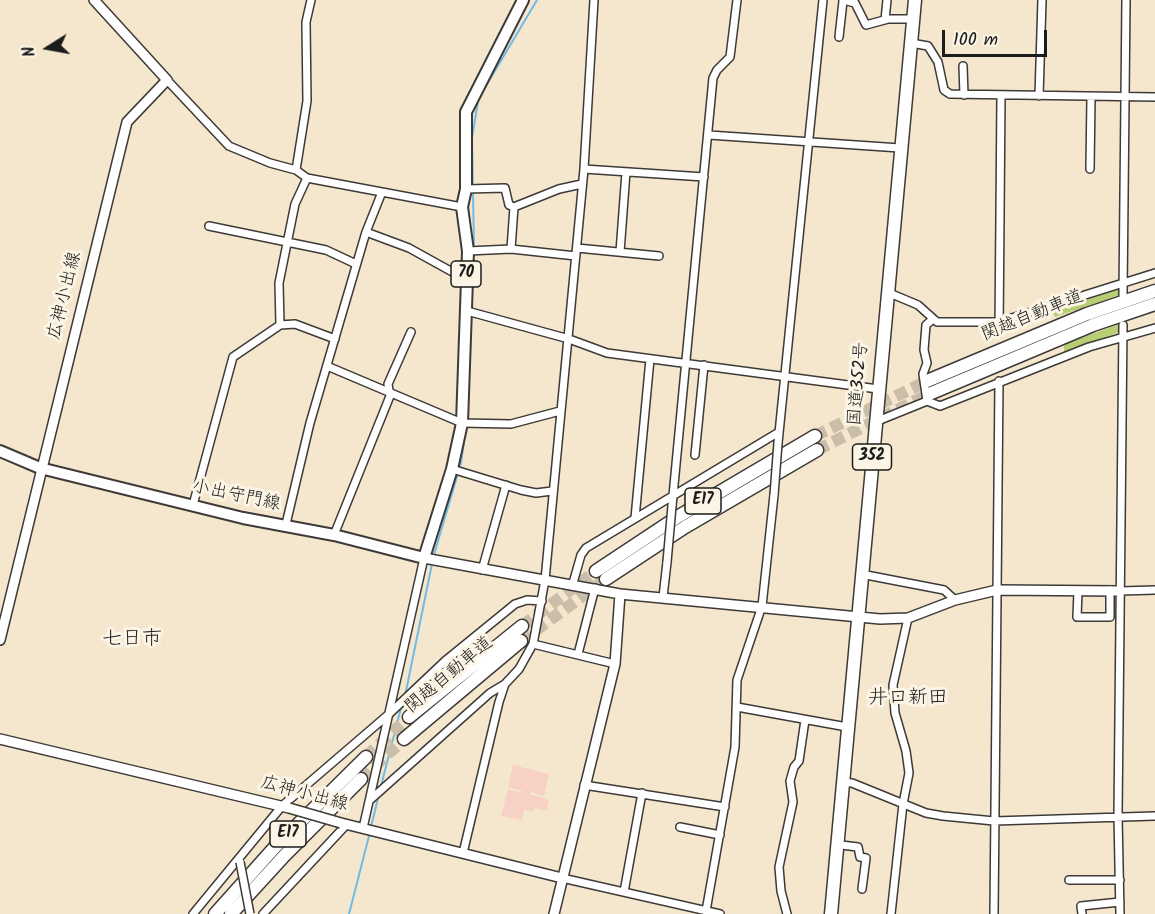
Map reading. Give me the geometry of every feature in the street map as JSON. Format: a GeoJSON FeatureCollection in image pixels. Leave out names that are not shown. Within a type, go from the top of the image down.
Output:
{"type":"FeatureCollection","features":[{"type":"Feature","properties":{"kind":"highway","name":"国道352号"},"geometry":{"type":"LineString","coordinates":[[831,914],[915,0]]}},
{"type":"Feature","properties":{"kind":"highway","name":"関越自動車道"},"geometry":{"type":"LineString","coordinates":[[928,392],[1088,314],[1155,291]]}},
{"type":"Feature","properties":{"kind":"highway","name":"関越自動車道"},"geometry":{"type":"LineString","coordinates":[[928,392],[1093,325],[1155,304]]}},
{"type":"Feature","properties":{"kind":"highway","name":"E17"},"geometry":{"type":"LineString","coordinates":[[596,572],[688,510],[814,436]]}},
{"type":"Feature","properties":{"kind":"highway","name":"E17"},"geometry":{"type":"LineString","coordinates":[[606,579],[694,522],[817,450]]}},
{"type":"Feature","properties":{"kind":"highway","name":"関越自動車道"},"geometry":{"type":"LineString","coordinates":[[409,717],[522,626]]}},
{"type":"Feature","properties":{"kind":"highway","name":"関越自動車道"},"geometry":{"type":"LineString","coordinates":[[404,739],[527,643]]}},
{"type":"Feature","properties":{"kind":"highway","name":"E17"},"geometry":{"type":"LineString","coordinates":[[215,914],[275,847],[366,757]]}},
{"type":"Feature","properties":{"kind":"highway","name":"E17"},"geometry":{"type":"LineString","coordinates":[[231,914],[284,856],[361,779]]}},
{"type":"Feature","properties":{"kind":"main road"},"geometry":{"type":"LineString","coordinates":[[94,0],[167,81]]}},
{"type":"Feature","properties":{"kind":"main road","name":"70"},"geometry":{"type":"LineString","coordinates":[[424,558],[452,469],[462,423],[467,311],[465,279],[468,251],[462,207],[466,189],[466,112],[523,0]]}},
{"type":"Feature","properties":{"kind":"main road","name":"広神小出線"},"geometry":{"type":"LineString","coordinates":[[0,640],[40,468],[127,122],[167,81]]}},
{"type":"Feature","properties":{"kind":"main road","name":"小出守門線"},"geometry":{"type":"LineString","coordinates":[[0,452],[40,468],[243,518],[286,524],[424,558]]}},
{"type":"Feature","properties":{"kind":"main road"},"geometry":{"type":"LineString","coordinates":[[424,558],[620,594],[762,606],[880,620],[908,618],[955,600],[997,590],[1115,590]]}},
{"type":"Feature","properties":{"kind":"main road"},"geometry":{"type":"LineString","coordinates":[[554,914],[615,664],[620,594]]}},
{"type":"Feature","properties":{"kind":"main road","name":"広神小出線"},"geometry":{"type":"LineString","coordinates":[[0,738],[286,807],[344,824],[562,878]]}},
{"type":"Feature","properties":{"kind":"street"},"geometry":{"type":"LineString","coordinates":[[296,170],[307,101],[306,22],[311,0]]}},
{"type":"Feature","properties":{"kind":"street"},"geometry":{"type":"LineString","coordinates":[[370,800],[490,693],[505,684],[519,669],[542,601],[546,580],[552,491],[569,339],[584,169],[594,0]]}},
{"type":"Feature","properties":{"kind":"street"},"geometry":{"type":"LineString","coordinates":[[663,597],[713,78],[717,70],[730,57],[737,0]]}},
{"type":"Feature","properties":{"kind":"street"},"geometry":{"type":"LineString","coordinates":[[706,911],[735,747],[737,680],[762,606],[779,432],[787,378],[823,0]]}},
{"type":"Feature","properties":{"kind":"street"},"geometry":{"type":"LineString","coordinates":[[885,20],[887,0]]}},
{"type":"Feature","properties":{"kind":"street"},"geometry":{"type":"LineString","coordinates":[[1039,96],[1042,0]]}},
{"type":"Feature","properties":{"kind":"street"},"geometry":{"type":"LineString","coordinates":[[1124,295],[1126,0]]}},
{"type":"Feature","properties":{"kind":"street"},"geometry":{"type":"LineString","coordinates":[[839,37],[843,1],[855,3],[866,25],[885,20],[913,19]]}},
{"type":"Feature","properties":{"kind":"street"},"geometry":{"type":"LineString","coordinates":[[911,43],[928,46],[938,62],[946,94],[1155,97]]}},
{"type":"Feature","properties":{"kind":"street"},"geometry":{"type":"LineString","coordinates":[[963,66],[964,95]]}},
{"type":"Feature","properties":{"kind":"street"},"geometry":{"type":"LineString","coordinates":[[167,81],[229,146],[270,163],[296,170],[307,178],[462,207]]}},
{"type":"Feature","properties":{"kind":"street"},"geometry":{"type":"LineString","coordinates":[[999,333],[1001,96]]}},
{"type":"Feature","properties":{"kind":"street"},"geometry":{"type":"LineString","coordinates":[[1090,170],[1091,97]]}},
{"type":"Feature","properties":{"kind":"street"},"geometry":{"type":"LineString","coordinates":[[709,135],[900,148]]}},
{"type":"Feature","properties":{"kind":"street"},"geometry":{"type":"LineString","coordinates":[[584,169],[704,177]]}},
{"type":"Feature","properties":{"kind":"street"},"geometry":{"type":"LineString","coordinates":[[620,252],[626,172]]}},
{"type":"Feature","properties":{"kind":"street"},"geometry":{"type":"LineString","coordinates":[[280,325],[279,283],[295,204],[307,178]]}},
{"type":"Feature","properties":{"kind":"street"},"geometry":{"type":"LineString","coordinates":[[466,189],[505,188],[509,205],[514,207],[559,189],[582,184]]}},
{"type":"Feature","properties":{"kind":"street"},"geometry":{"type":"LineString","coordinates":[[286,524],[310,423],[356,264],[382,192]]}},
{"type":"Feature","properties":{"kind":"street"},"geometry":{"type":"LineString","coordinates":[[511,249],[514,207]]}},
{"type":"Feature","properties":{"kind":"street"},"geometry":{"type":"LineString","coordinates":[[209,226],[326,250],[356,264]]}},
{"type":"Feature","properties":{"kind":"street"},"geometry":{"type":"LineString","coordinates":[[366,232],[409,248],[465,279]]}},
{"type":"Feature","properties":{"kind":"street"},"geometry":{"type":"LineString","coordinates":[[468,251],[511,249],[620,252],[659,256]]}},
{"type":"Feature","properties":{"kind":"street"},"geometry":{"type":"LineString","coordinates":[[887,292],[918,305],[938,322],[999,322],[1124,285],[1155,273]]}},
{"type":"Feature","properties":{"kind":"street"},"geometry":{"type":"LineString","coordinates":[[467,311],[569,339],[607,353],[878,389]]}},
{"type":"Feature","properties":{"kind":"street"},"geometry":{"type":"LineString","coordinates":[[933,319],[926,325],[924,350],[927,363],[923,374],[928,392],[944,406],[999,381],[1089,347],[1155,328]]}},
{"type":"Feature","properties":{"kind":"street"},"geometry":{"type":"LineString","coordinates":[[192,505],[233,357],[280,325],[295,324],[335,339]]}},
{"type":"Feature","properties":{"kind":"street"},"geometry":{"type":"LineString","coordinates":[[1120,914],[1115,590],[1123,325]]}},
{"type":"Feature","properties":{"kind":"street"},"geometry":{"type":"LineString","coordinates":[[334,535],[390,396],[388,384],[411,332]]}},
{"type":"Feature","properties":{"kind":"street"},"geometry":{"type":"LineString","coordinates":[[635,518],[650,359]]}},
{"type":"Feature","properties":{"kind":"street"},"geometry":{"type":"LineString","coordinates":[[695,455],[704,365]]}},
{"type":"Feature","properties":{"kind":"street"},"geometry":{"type":"LineString","coordinates":[[327,366],[462,423],[511,424],[561,411]]}},
{"type":"Feature","properties":{"kind":"street"},"geometry":{"type":"LineString","coordinates":[[994,914],[999,381]]}},
{"type":"Feature","properties":{"kind":"street"},"geometry":{"type":"LineString","coordinates":[[875,422],[928,392]]}},
{"type":"Feature","properties":{"kind":"street"},"geometry":{"type":"LineString","coordinates":[[573,584],[581,555],[586,549],[779,432]]}},
{"type":"Feature","properties":{"kind":"street"},"geometry":{"type":"LineString","coordinates":[[452,469],[536,493],[552,491]]}},
{"type":"Feature","properties":{"kind":"street"},"geometry":{"type":"LineString","coordinates":[[482,570],[506,485]]}},
{"type":"Feature","properties":{"kind":"street"},"geometry":{"type":"LineString","coordinates":[[363,828],[424,558]]}},
{"type":"Feature","properties":{"kind":"street"},"geometry":{"type":"LineString","coordinates":[[861,573],[944,590],[955,600]]}},
{"type":"Feature","properties":{"kind":"street"},"geometry":{"type":"LineString","coordinates":[[578,654],[595,588]]}},
{"type":"Feature","properties":{"kind":"street"},"geometry":{"type":"LineString","coordinates":[[1115,590],[1155,590]]}},
{"type":"Feature","properties":{"kind":"street"},"geometry":{"type":"LineString","coordinates":[[1078,591],[1077,616],[1110,617],[1115,590]]}},
{"type":"Feature","properties":{"kind":"street"},"geometry":{"type":"LineString","coordinates":[[193,914],[286,807],[445,661],[515,604],[527,600],[542,601]]}},
{"type":"Feature","properties":{"kind":"street"},"geometry":{"type":"LineString","coordinates":[[891,914],[903,804],[909,782],[909,765],[895,713],[893,685],[908,618]]}},
{"type":"Feature","properties":{"kind":"street"},"geometry":{"type":"LineString","coordinates":[[527,643],[615,664]]}},
{"type":"Feature","properties":{"kind":"street"},"geometry":{"type":"LineString","coordinates":[[463,853],[505,684]]}},
{"type":"Feature","properties":{"kind":"street"},"geometry":{"type":"LineString","coordinates":[[737,707],[847,727]]}},
{"type":"Feature","properties":{"kind":"street"},"geometry":{"type":"LineString","coordinates":[[788,914],[781,891],[779,867],[793,802],[790,781],[794,767],[799,761],[805,720]]}},
{"type":"Feature","properties":{"kind":"street"},"geometry":{"type":"LineString","coordinates":[[842,782],[852,783],[926,813],[994,821],[1155,816]]}},
{"type":"Feature","properties":{"kind":"street"},"geometry":{"type":"LineString","coordinates":[[584,785],[725,807]]}},
{"type":"Feature","properties":{"kind":"street"},"geometry":{"type":"LineString","coordinates":[[624,892],[642,793]]}},
{"type":"Feature","properties":{"kind":"street"},"geometry":{"type":"LineString","coordinates":[[262,914],[344,824]]}},
{"type":"Feature","properties":{"kind":"street"},"geometry":{"type":"LineString","coordinates":[[680,827],[720,835]]}},
{"type":"Feature","properties":{"kind":"street"},"geometry":{"type":"LineString","coordinates":[[841,846],[858,847],[860,857],[866,858],[862,889]]}},
{"type":"Feature","properties":{"kind":"street"},"geometry":{"type":"LineString","coordinates":[[240,861],[250,914]]}},
{"type":"Feature","properties":{"kind":"street"},"geometry":{"type":"LineString","coordinates":[[562,878],[720,914]]}},
{"type":"Feature","properties":{"kind":"street"},"geometry":{"type":"LineString","coordinates":[[1069,880],[1120,880]]}},
{"type":"Feature","properties":{"kind":"street"},"geometry":{"type":"LineString","coordinates":[[1082,914],[1081,906],[1120,903]]}},
{"type":"Feature","properties":{"kind":"shaded area"},"geometry":{"type":"Polygon","coordinates":[[[513,765],[549,774],[544,796],[531,792],[530,794],[549,800],[547,811],[534,808],[533,812],[524,810],[522,820],[501,816],[508,789],[521,793],[522,791],[508,787],[513,765]]]}},
{"type":"Feature","properties":{"kind":"green space"},"geometry":{"type":"Polygon","coordinates":[[[1119,288],[1120,295],[1055,317],[1053,312],[1119,288]]]}},
{"type":"Feature","properties":{"kind":"green space"},"geometry":{"type":"Polygon","coordinates":[[[1120,324],[1120,332],[1064,352],[1064,344],[1120,324]]]}},
{"type":"Feature","properties":{"kind":"waterway"},"geometry":{"type":"LineString","coordinates":[[480,96],[537,0]]}},
{"type":"Feature","properties":{"kind":"waterway"},"geometry":{"type":"LineString","coordinates":[[474,248],[472,138],[478,101]]}},
{"type":"Feature","properties":{"kind":"waterway"},"geometry":{"type":"LineString","coordinates":[[467,421],[473,253]]}},
{"type":"Feature","properties":{"kind":"waterway"},"geometry":{"type":"LineString","coordinates":[[433,558],[461,463],[466,427]]}},
{"type":"Feature","properties":{"kind":"waterway"},"geometry":{"type":"LineString","coordinates":[[405,696],[432,564]]}},
{"type":"Feature","properties":{"kind":"waterway"},"geometry":{"type":"LineString","coordinates":[[381,786],[402,704]]}},
{"type":"Feature","properties":{"kind":"waterway"},"geometry":{"type":"LineString","coordinates":[[371,827],[379,794]]}},
{"type":"Feature","properties":{"kind":"waterway"},"geometry":{"type":"LineString","coordinates":[[349,914],[370,832]]}},
{"type":"Feature","properties":{"kind":"tunnel"},"geometry":{"type":"LineString","coordinates":[[815,436],[927,381]]}},
{"type":"Feature","properties":{"kind":"tunnel"},"geometry":{"type":"LineString","coordinates":[[817,450],[929,394]]}},
{"type":"Feature","properties":{"kind":"tunnel"},"geometry":{"type":"LineString","coordinates":[[522,626],[596,571]]}},
{"type":"Feature","properties":{"kind":"tunnel"},"geometry":{"type":"LineString","coordinates":[[521,641],[606,579]]}},
{"type":"Feature","properties":{"kind":"tunnel"},"geometry":{"type":"LineString","coordinates":[[366,757],[409,717]]}},
{"type":"Feature","properties":{"kind":"tunnel"},"geometry":{"type":"LineString","coordinates":[[361,779],[404,739]]}},
{"type":"Feature","properties":{"kind":"district","name":"七日市"},"geometry":{"type":"Point","coordinates":[132,641]}},
{"type":"Feature","properties":{"kind":"district","name":"井口新田"},"geometry":{"type":"Point","coordinates":[908,700]}}]}
